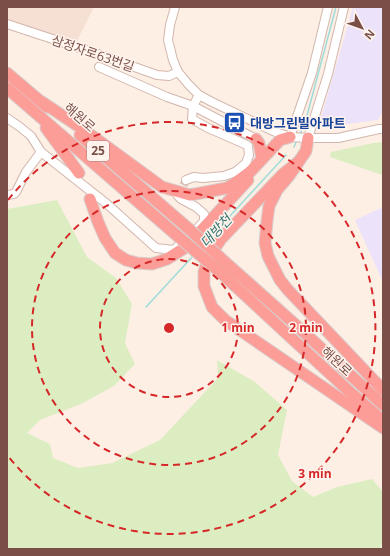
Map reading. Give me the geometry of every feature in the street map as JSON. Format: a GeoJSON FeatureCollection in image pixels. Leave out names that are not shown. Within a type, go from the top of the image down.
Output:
{"type":"FeatureCollection","features":[{"type":"Feature","properties":{"kind":"highway","name":"해원로"},"geometry":{"type":"LineString","coordinates":[[7,73],[189,229],[223,267],[352,394],[383,421]]}},
{"type":"Feature","properties":{"kind":"highway","name":"해원로"},"geometry":{"type":"LineString","coordinates":[[7,88],[181,239],[223,267],[297,326],[383,405]]}},
{"type":"Feature","properties":{"kind":"highway"},"geometry":{"type":"LineString","coordinates":[[42,102],[84,130],[162,187],[190,195],[227,188],[236,183],[250,172],[280,140],[290,137]]}},
{"type":"Feature","properties":{"kind":"highway"},"geometry":{"type":"LineString","coordinates":[[33,111],[79,173]]}},
{"type":"Feature","properties":{"kind":"highway"},"geometry":{"type":"LineString","coordinates":[[90,199],[105,238],[115,253],[126,260],[137,263],[152,264],[167,259],[186,247],[290,137]]}},
{"type":"Feature","properties":{"kind":"highway"},"geometry":{"type":"LineString","coordinates":[[308,138],[306,151],[278,190],[269,206],[265,232],[265,243],[268,256],[280,280],[288,290],[383,390]]}},
{"type":"Feature","properties":{"kind":"highway"},"geometry":{"type":"LineString","coordinates":[[256,139],[259,143],[262,159]]}},
{"type":"Feature","properties":{"kind":"highway"},"geometry":{"type":"LineString","coordinates":[[298,162],[283,174],[208,256],[204,272],[204,286],[212,306],[225,320],[383,428]]}},
{"type":"Feature","properties":{"kind":"street"},"geometry":{"type":"LineString","coordinates":[[175,7],[168,40],[173,60],[178,72],[199,95],[273,131],[290,137],[338,138],[379,129],[383,130]]}},
{"type":"Feature","properties":{"kind":"street"},"geometry":{"type":"LineString","coordinates":[[290,137],[312,74],[328,7]]}},
{"type":"Feature","properties":{"kind":"street"},"geometry":{"type":"LineString","coordinates":[[308,138],[328,74],[344,7]]}},
{"type":"Feature","properties":{"kind":"street","name":"삼정자로63번길"},"geometry":{"type":"LineString","coordinates":[[7,24],[157,75],[169,76],[178,72]]}},
{"type":"Feature","properties":{"kind":"street"},"geometry":{"type":"LineString","coordinates":[[99,67],[167,97],[193,106],[256,139]]}},
{"type":"Feature","properties":{"kind":"street"},"geometry":{"type":"LineString","coordinates":[[186,180],[194,177],[203,178],[224,176],[235,172],[246,163],[249,155],[248,146],[192,119],[193,106],[199,95]]}},
{"type":"Feature","properties":{"kind":"street"},"geometry":{"type":"LineString","coordinates":[[7,118],[31,136],[41,152],[107,204],[156,248],[174,250],[204,221],[204,214],[196,206],[178,196]]}},
{"type":"Feature","properties":{"kind":"street"},"geometry":{"type":"LineString","coordinates":[[7,195],[14,194],[16,192],[26,172],[41,152]]}},
{"type":"Feature","properties":{"kind":"shaded area"},"geometry":{"type":"Polygon","coordinates":[[[7,7],[94,7],[76,43],[7,19],[7,7]]]}},
{"type":"Feature","properties":{"kind":"shaded area"},"geometry":{"type":"Polygon","coordinates":[[[353,7],[383,7],[383,111],[378,120],[318,128],[353,7]]]}},
{"type":"Feature","properties":{"kind":"shaded area"},"geometry":{"type":"Polygon","coordinates":[[[383,207],[383,282],[355,220],[383,207]]]}},
{"type":"Feature","properties":{"kind":"green space"},"geometry":{"type":"Polygon","coordinates":[[[383,142],[382,175],[330,157],[331,152],[383,142]]]}},
{"type":"Feature","properties":{"kind":"green space"},"geometry":{"type":"Polygon","coordinates":[[[57,200],[87,257],[116,278],[132,304],[125,343],[135,364],[114,386],[81,404],[40,420],[27,433],[50,444],[53,458],[78,468],[112,463],[160,440],[218,378],[217,360],[255,382],[287,410],[278,455],[292,481],[313,497],[337,487],[372,479],[383,492],[383,540],[380,549],[7,549],[7,209],[57,200]]]}},
{"type":"Feature","properties":{"kind":"waterway","name":"대방천"},"geometry":{"type":"LineString","coordinates":[[300,134],[305,123],[336,7]]}},
{"type":"Feature","properties":{"kind":"waterway","name":"대방천"},"geometry":{"type":"LineString","coordinates":[[294,147],[297,140]]}},
{"type":"Feature","properties":{"kind":"waterway","name":"대방천"},"geometry":{"type":"LineString","coordinates":[[207,241],[286,155]]}},
{"type":"Feature","properties":{"kind":"waterway","name":"대방천"},"geometry":{"type":"LineString","coordinates":[[146,307],[194,255]]}},
{"type":"Feature","properties":{"kind":"tunnel"},"geometry":{"type":"LineString","coordinates":[[178,196],[186,180]]}},
{"type":"Feature","properties":{"kind":"place","name":"대방그린빌아파트"},"geometry":{"type":"Point","coordinates":[234,123]}}]}
